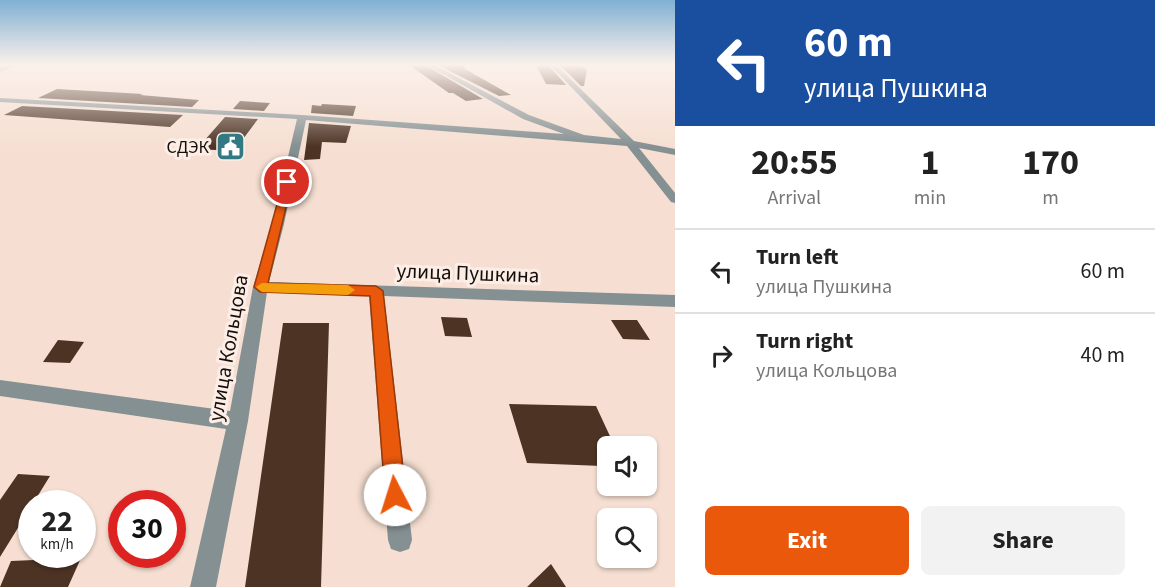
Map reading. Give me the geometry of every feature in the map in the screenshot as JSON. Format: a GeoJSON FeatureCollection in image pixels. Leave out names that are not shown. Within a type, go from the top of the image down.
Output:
{"type":"FeatureCollection","features":[{"type":"Feature","properties":{"kind":"street"},"geometry":{"type":"LineString","coordinates":[[481,92],[526,117],[583,138]]}},
{"type":"Feature","properties":{"kind":"street"},"geometry":{"type":"LineString","coordinates":[[581,92],[631,144],[675,200]]}},
{"type":"Feature","properties":{"kind":"street"},"geometry":{"type":"LineString","coordinates":[[0,100],[302,117],[583,138],[675,152]]}},
{"type":"Feature","properties":{"kind":"street","name":"улица Кольцова"},"geometry":{"type":"LineString","coordinates":[[204,587],[238,421],[260,287],[278,224],[302,117]]}},
{"type":"Feature","properties":{"kind":"street","name":"улица Пушкина"},"geometry":{"type":"LineString","coordinates":[[260,287],[675,301]]}},
{"type":"Feature","properties":{"kind":"street"},"geometry":{"type":"LineString","coordinates":[[376,291],[400,540]]}},
{"type":"Feature","properties":{"kind":"street"},"geometry":{"type":"LineString","coordinates":[[0,388],[238,421]]}},
{"type":"Feature","properties":{"kind":"building"},"geometry":{"type":"Polygon","coordinates":[[[50,92],[115,92],[199,100],[192,107],[38,98],[50,92]]]}},
{"type":"Feature","properties":{"kind":"building"},"geometry":{"type":"Polygon","coordinates":[[[472,92],[483,99],[466,101],[449,93],[472,92]]]}},
{"type":"Feature","properties":{"kind":"building"},"geometry":{"type":"Polygon","coordinates":[[[492,92],[506,92],[511,95],[499,96],[492,92]]]}},
{"type":"Feature","properties":{"kind":"building"},"geometry":{"type":"Polygon","coordinates":[[[240,101],[270,103],[264,111],[233,109],[240,101]]]}},
{"type":"Feature","properties":{"kind":"building"},"geometry":{"type":"Polygon","coordinates":[[[322,104],[356,106],[353,116],[311,113],[312,105],[321,106],[322,104]]]}},
{"type":"Feature","properties":{"kind":"building"},"geometry":{"type":"Polygon","coordinates":[[[22,106],[183,115],[170,127],[4,115],[22,106]]]}},
{"type":"Feature","properties":{"kind":"building"},"geometry":{"type":"Polygon","coordinates":[[[225,117],[258,119],[234,151],[197,149],[225,117]]]}},
{"type":"Feature","properties":{"kind":"building"},"geometry":{"type":"Polygon","coordinates":[[[309,123],[351,126],[346,143],[322,142],[320,159],[304,160],[309,123]]]}},
{"type":"Feature","properties":{"kind":"building"},"geometry":{"type":"Polygon","coordinates":[[[441,317],[467,318],[472,337],[445,336],[441,317]]]}},
{"type":"Feature","properties":{"kind":"building"},"geometry":{"type":"Polygon","coordinates":[[[611,320],[637,320],[650,340],[623,339],[611,320]]]}},
{"type":"Feature","properties":{"kind":"building"},"geometry":{"type":"Polygon","coordinates":[[[283,323],[329,323],[321,587],[245,587],[283,323]]]}},
{"type":"Feature","properties":{"kind":"building"},"geometry":{"type":"Polygon","coordinates":[[[58,340],[84,342],[70,363],[43,362],[58,340]]]}},
{"type":"Feature","properties":{"kind":"building"},"geometry":{"type":"Polygon","coordinates":[[[509,404],[596,406],[610,436],[597,436],[597,466],[527,463],[509,404]]]}},
{"type":"Feature","properties":{"kind":"building"},"geometry":{"type":"Polygon","coordinates":[[[18,474],[50,476],[41,490],[18,490],[18,528],[0,557],[0,500],[18,474]]]}},
{"type":"Feature","properties":{"kind":"building"},"geometry":{"type":"Polygon","coordinates":[[[11,561],[18,561],[18,568],[77,568],[68,587],[0,587],[11,561]]]}},
{"type":"Feature","properties":{"kind":"building"},"geometry":{"type":"Polygon","coordinates":[[[551,564],[566,587],[527,587],[551,564]]]}},
{"type":"Feature","properties":{"kind":"slow traffic"},"geometry":{"type":"LineString","coordinates":[[262,287],[348,290]]}},
{"type":"Feature","properties":{"kind":"place","name":"СДЭК"},"geometry":{"type":"Point","coordinates":[230,147]}},
{"type":"Feature","properties":{"kind":"route"},"geometry":{"type":"LineString","coordinates":[[287,182],[260,287],[376,291],[395,495]]}}]}
